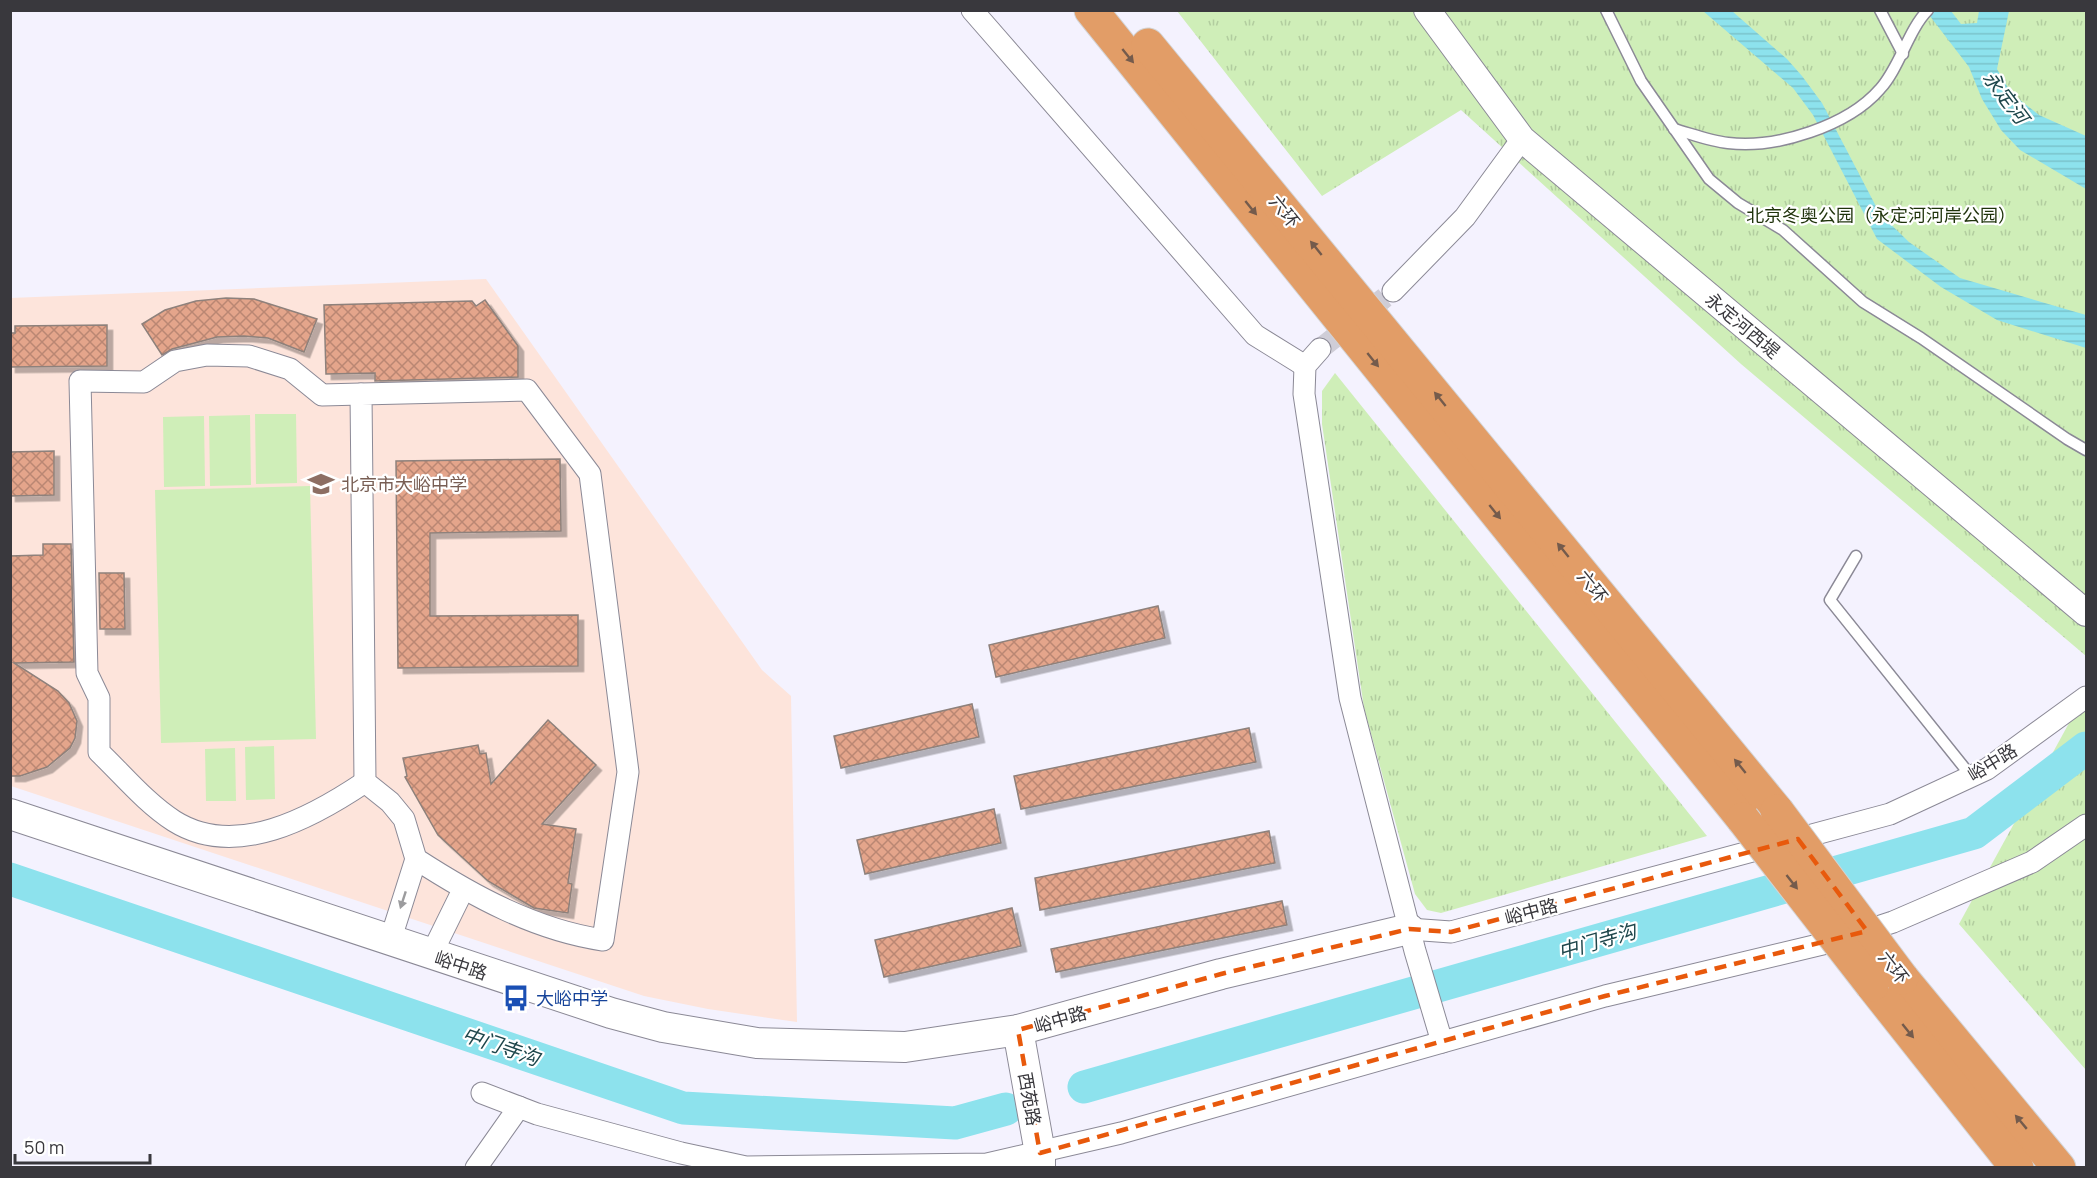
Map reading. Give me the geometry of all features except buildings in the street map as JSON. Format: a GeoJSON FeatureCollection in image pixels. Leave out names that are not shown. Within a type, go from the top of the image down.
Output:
{"type":"FeatureCollection","features":[{"type":"Feature","properties":{"kind":"highway","name":"六环"},"geometry":{"type":"LineString","coordinates":[[1092,10],[1743,819],[1887,981],[2059,1167]]}},
{"type":"Feature","properties":{"kind":"highway","name":"六环"},"geometry":{"type":"LineString","coordinates":[[1120,10],[1777,811],[1887,981],[2018,1167]]}},
{"type":"Feature","properties":{"kind":"main road","name":"峪中路"},"geometry":{"type":"LineString","coordinates":[[10,814],[174,866],[390,941],[663,1027],[757,1043],[905,1047],[1018,1030],[1221,974],[1412,940]]}},
{"type":"Feature","properties":{"kind":"main road","name":"西苑路"},"geometry":{"type":"LineString","coordinates":[[1018,1030],[1040,1160]]}},
{"type":"Feature","properties":{"kind":"street"},"geometry":{"type":"LineString","coordinates":[[972,10],[1255,335],[1305,366]]}},
{"type":"Feature","properties":{"kind":"street","name":"永定河西堤"},"geometry":{"type":"LineString","coordinates":[[1427,10],[1522,139],[2086,613]]}},
{"type":"Feature","properties":{"kind":"street"},"geometry":{"type":"LineString","coordinates":[[1393,291],[1465,217],[1522,139]]}},
{"type":"Feature","properties":{"kind":"street"},"geometry":{"type":"LineString","coordinates":[[1320,349],[1305,366],[1304,394],[1350,698],[1412,940],[1442,1041]]}},
{"type":"Feature","properties":{"kind":"street"},"geometry":{"type":"LineString","coordinates":[[365,782],[331,805],[291,825],[252,834],[201,833],[175,821],[148,800],[99,752],[99,698],[87,673],[80,381],[144,382],[175,362],[207,355],[249,356],[290,369],[322,395],[527,390],[590,474],[628,772],[603,940],[520,917],[463,890],[416,860]]}},
{"type":"Feature","properties":{"kind":"street"},"geometry":{"type":"LineString","coordinates":[[361,394],[365,782]]}},
{"type":"Feature","properties":{"kind":"street","name":"峪中路"},"geometry":{"type":"LineString","coordinates":[[1412,940],[1450,932],[1878,817],[1988,769],[2086,697]]}},
{"type":"Feature","properties":{"kind":"street"},"geometry":{"type":"LineString","coordinates":[[365,782],[390,802],[404,819],[416,860],[390,941]]}},
{"type":"Feature","properties":{"kind":"street"},"geometry":{"type":"LineString","coordinates":[[482,1093],[519,1107],[681,1153],[746,1167],[987,1164],[1040,1160],[1121,1133],[1442,1041],[1605,996],[1791,953],[1893,922],[2032,862],[2086,825]]}},
{"type":"Feature","properties":{"kind":"street"},"geometry":{"type":"LineString","coordinates":[[431,954],[463,890]]}},
{"type":"Feature","properties":{"kind":"street"},"geometry":{"type":"LineString","coordinates":[[476,1167],[519,1107]]}},
{"type":"Feature","properties":{"kind":"lane"},"geometry":{"type":"LineString","coordinates":[[1606,10],[1641,81],[1709,179],[1738,204],[1783,230],[1863,302],[1921,338],[2067,440],[2086,450]]}},
{"type":"Feature","properties":{"kind":"lane"},"geometry":{"type":"LineString","coordinates":[[1880,10],[1903,54]]}},
{"type":"Feature","properties":{"kind":"lane"},"geometry":{"type":"LineString","coordinates":[[1674,129],[1728,143],[1776,143],[1814,130],[1857,109],[1880,90],[1925,13]]}},
{"type":"Feature","properties":{"kind":"lane"},"geometry":{"type":"LineString","coordinates":[[1856,556],[1830,600],[1971,776]]}},
{"type":"Feature","properties":{"kind":"highlighted area"},"geometry":{"type":"Polygon","coordinates":[[[1798,839],[1867,931],[1605,996],[1040,1153],[1018,1030],[1221,974],[1409,929],[1451,932],[1798,839]]]}},
{"type":"Feature","properties":{"kind":"shaded area","name":"北京市大峪中学"},"geometry":{"type":"Polygon","coordinates":[[[486,279],[762,670],[791,696],[797,1022],[708,1009],[644,996],[11,786],[10,298],[486,279]]]}},
{"type":"Feature","properties":{"kind":"green space","name":"北京冬奥公园（永定河河岸公园）"},"geometry":{"type":"Polygon","coordinates":[[[1177,11],[2086,11],[2086,656],[1741,364],[1461,110],[1322,196],[1177,11]]]}},
{"type":"Feature","properties":{"kind":"green space"},"geometry":{"type":"Polygon","coordinates":[[[1335,373],[1707,836],[1441,913],[1427,910],[1415,894],[1364,708],[1322,424],[1322,391],[1335,373]]]}},
{"type":"Feature","properties":{"kind":"green space"},"geometry":{"type":"Polygon","coordinates":[[[255,414],[296,414],[297,483],[256,484],[255,414]]]}},
{"type":"Feature","properties":{"kind":"green space"},"geometry":{"type":"Polygon","coordinates":[[[250,415],[251,485],[210,486],[209,416],[250,415]]]}},
{"type":"Feature","properties":{"kind":"green space"},"geometry":{"type":"Polygon","coordinates":[[[204,416],[205,486],[164,487],[163,417],[204,416]]]}},
{"type":"Feature","properties":{"kind":"green space"},"geometry":{"type":"Polygon","coordinates":[[[310,486],[316,739],[161,743],[155,490],[310,486]]]}},
{"type":"Feature","properties":{"kind":"green space"},"geometry":{"type":"Polygon","coordinates":[[[2086,692],[2086,1070],[1959,924],[2086,692]]]}},
{"type":"Feature","properties":{"kind":"green space"},"geometry":{"type":"Polygon","coordinates":[[[274,746],[275,799],[246,800],[245,747],[274,746]]]}},
{"type":"Feature","properties":{"kind":"green space"},"geometry":{"type":"Polygon","coordinates":[[[235,748],[236,801],[206,801],[205,749],[235,748]]]}},
{"type":"Feature","properties":{"kind":"water"},"geometry":{"type":"Polygon","coordinates":[[[1703,11],[1732,11],[1787,59],[1822,103],[1880,214],[1909,242],[1960,278],[2086,315],[2086,348],[1997,320],[1941,287],[1877,239],[1813,115],[1793,88],[1703,11]]]}},
{"type":"Feature","properties":{"kind":"water","name":"永定河"},"geometry":{"type":"Polygon","coordinates":[[[1926,11],[1951,11],[1961,24],[1977,23],[1979,11],[2009,11],[1997,69],[2011,93],[2039,115],[2086,136],[2086,189],[2020,150],[2001,130],[1982,99],[1969,67],[1926,11]]]}},
{"type":"Feature","properties":{"kind":"waterway","name":"中门寺沟"},"geometry":{"type":"LineString","coordinates":[[1084,1087],[1974,833],[2086,748]]}},
{"type":"Feature","properties":{"kind":"waterway","name":"中门寺沟"},"geometry":{"type":"LineString","coordinates":[[10,879],[683,1108],[955,1123],[1006,1109]]}},
{"type":"Feature","properties":{"kind":"tunnel"},"geometry":{"type":"LineString","coordinates":[[1320,349],[1393,291]]}},
{"type":"Feature","properties":{"kind":"place","name":"北京市大峪中学"},"geometry":{"type":"Point","coordinates":[321,484]}},
{"type":"Feature","properties":{"kind":"place","name":"大峪中学"},"geometry":{"type":"Point","coordinates":[516,998]}}]}
